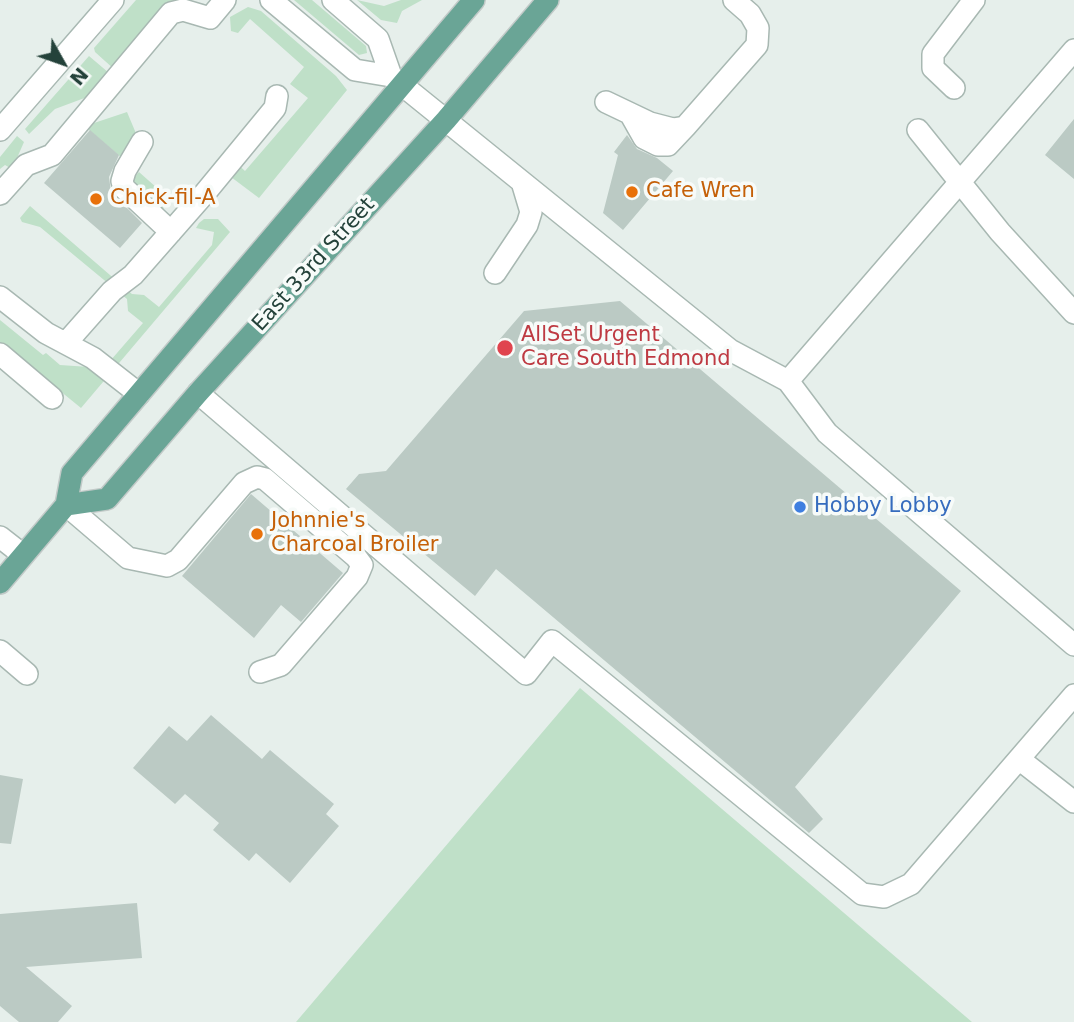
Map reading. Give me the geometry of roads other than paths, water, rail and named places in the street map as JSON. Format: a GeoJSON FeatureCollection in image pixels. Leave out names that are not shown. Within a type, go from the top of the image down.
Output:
{"type":"FeatureCollection","features":[{"type":"Feature","properties":{"kind":"main road"},"geometry":{"type":"LineString","coordinates":[[0,583],[66,505],[72,473],[396,80],[474,0]]}},
{"type":"Feature","properties":{"kind":"main road","name":"East 33rd Street"},"geometry":{"type":"LineString","coordinates":[[66,505],[107,499],[198,393],[446,120],[548,0]]}},
{"type":"Feature","properties":{"kind":"street"},"geometry":{"type":"LineString","coordinates":[[0,130],[113,0]]}},
{"type":"Feature","properties":{"kind":"street"},"geometry":{"type":"LineString","coordinates":[[0,194],[26,165],[52,155],[171,13],[183,10],[210,19],[225,0]]}},
{"type":"Feature","properties":{"kind":"street"},"geometry":{"type":"LineString","coordinates":[[271,0],[355,70],[396,80],[730,350],[788,381],[827,433],[1074,645]]}},
{"type":"Feature","properties":{"kind":"street"},"geometry":{"type":"LineString","coordinates":[[332,0],[378,39],[396,80]]}},
{"type":"Feature","properties":{"kind":"street"},"geometry":{"type":"LineString","coordinates":[[954,88],[933,68],[933,54],[974,0]]}},
{"type":"Feature","properties":{"kind":"street"},"geometry":{"type":"LineString","coordinates":[[606,102],[631,115],[673,130],[690,122],[757,46],[758,28],[742,7]]}},
{"type":"Feature","properties":{"kind":"street"},"geometry":{"type":"LineString","coordinates":[[788,381],[1074,50]]}},
{"type":"Feature","properties":{"kind":"street"},"geometry":{"type":"LineString","coordinates":[[66,343],[171,232],[275,108],[276,96]]}},
{"type":"Feature","properties":{"kind":"street"},"geometry":{"type":"LineString","coordinates":[[918,130],[1000,232],[1074,313]]}},
{"type":"Feature","properties":{"kind":"street"},"geometry":{"type":"LineString","coordinates":[[142,142],[125,171],[122,181],[124,188],[171,232]]}},
{"type":"Feature","properties":{"kind":"street"},"geometry":{"type":"LineString","coordinates":[[495,273],[527,225],[531,212],[522,182]]}},
{"type":"Feature","properties":{"kind":"street"},"geometry":{"type":"LineString","coordinates":[[0,297],[46,334],[93,358],[139,394]]}},
{"type":"Feature","properties":{"kind":"street"},"geometry":{"type":"LineString","coordinates":[[0,354],[52,398]]}},
{"type":"Feature","properties":{"kind":"street"},"geometry":{"type":"LineString","coordinates":[[198,393],[526,674],[552,641],[862,894],[884,897],[911,884],[1074,695]]}},
{"type":"Feature","properties":{"kind":"street"},"geometry":{"type":"LineString","coordinates":[[66,505],[128,558],[167,566],[178,560],[244,483],[257,477],[265,479],[356,557],[362,565],[357,578],[281,665],[260,672]]}},
{"type":"Feature","properties":{"kind":"street"},"geometry":{"type":"LineString","coordinates":[[0,537],[23,555]]}},
{"type":"Feature","properties":{"kind":"street"},"geometry":{"type":"LineString","coordinates":[[0,651],[27,674]]}},
{"type":"Feature","properties":{"kind":"street"},"geometry":{"type":"LineString","coordinates":[[1019,759],[1074,802]]}},
{"type":"Feature","properties":{"kind":"place","name":"Cafe Wren"},"geometry":{"type":"Point","coordinates":[632,192]}},
{"type":"Feature","properties":{"kind":"place","name":"Chick-fil-A"},"geometry":{"type":"Point","coordinates":[96,199]}},
{"type":"Feature","properties":{"kind":"place","name":"AllSet Urgent Care South Edmond"},"geometry":{"type":"Point","coordinates":[505,348]}},
{"type":"Feature","properties":{"kind":"place","name":"Hobby Lobby"},"geometry":{"type":"Point","coordinates":[800,507]}},
{"type":"Feature","properties":{"kind":"place","name":"Johnnie's Charcoal Broiler"},"geometry":{"type":"Point","coordinates":[257,534]}}]}
